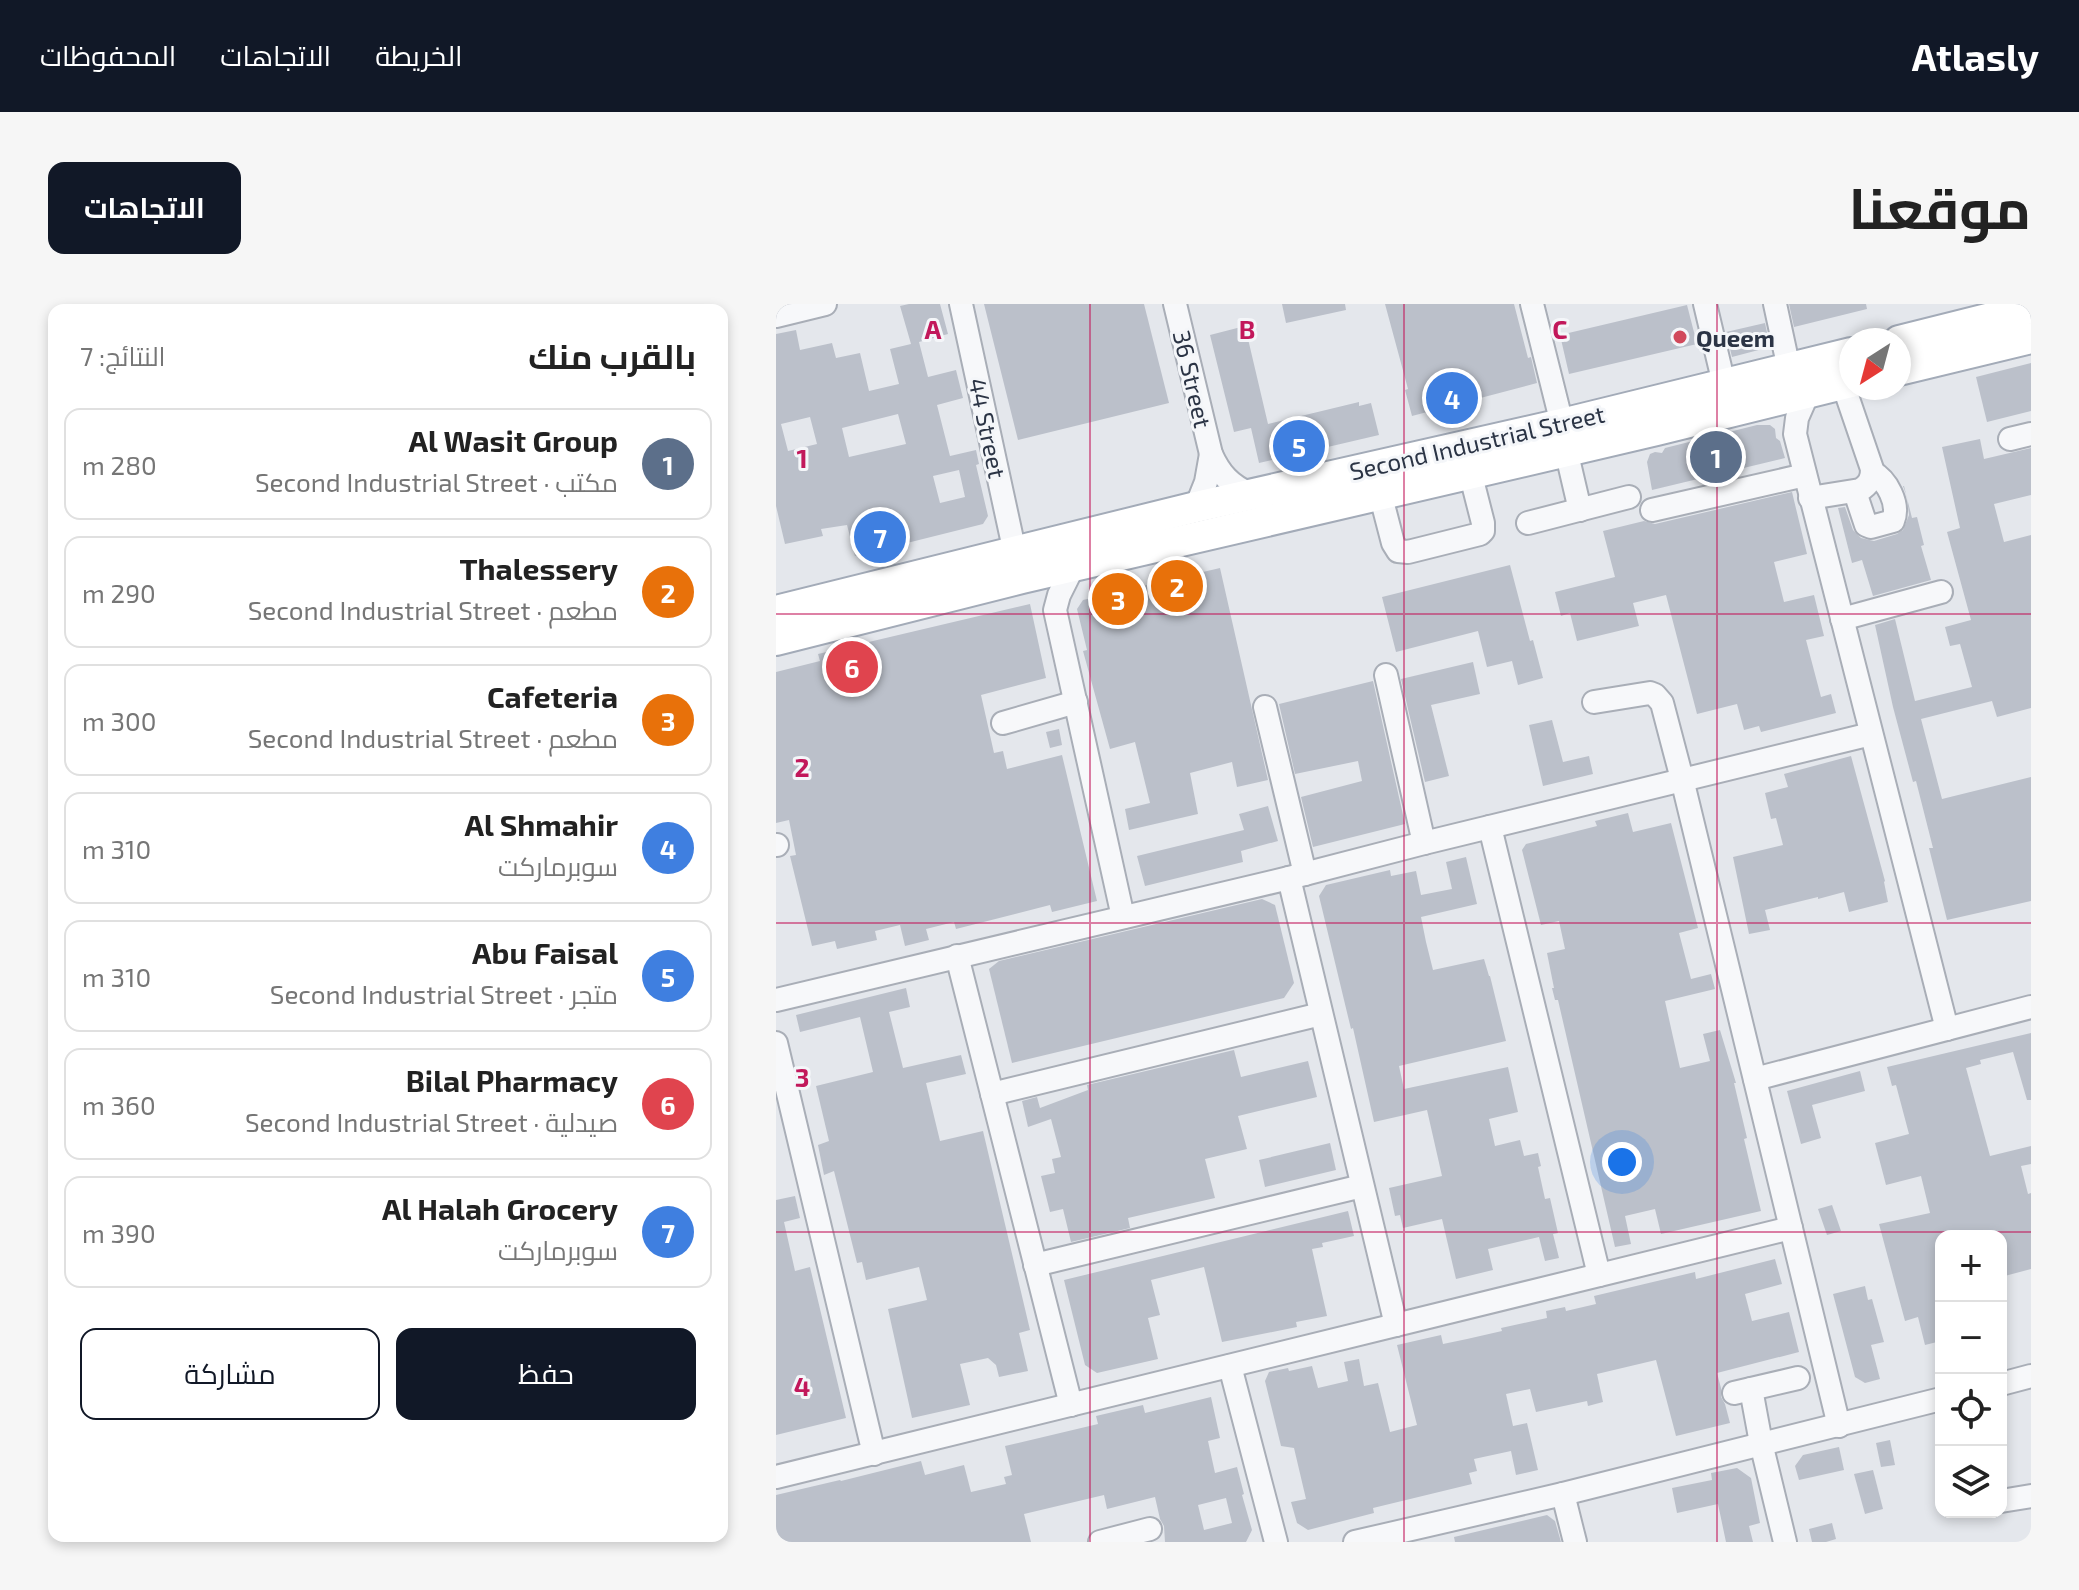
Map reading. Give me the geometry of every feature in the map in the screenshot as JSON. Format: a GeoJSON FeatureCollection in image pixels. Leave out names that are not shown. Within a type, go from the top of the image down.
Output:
{"type":"FeatureCollection","features":[{"type":"Feature","properties":{"kind":"main road"},"geometry":{"type":"LineString","coordinates":[[1911,338],[2031,308]]}},
{"type":"Feature","properties":{"kind":"main road"},"geometry":{"type":"LineString","coordinates":[[1911,367],[2031,338]]}},
{"type":"Feature","properties":{"kind":"main road","name":"Second Industrial Street"},"geometry":{"type":"LineString","coordinates":[[776,611],[1018,565],[1073,567],[1470,472],[1724,384],[1839,356]]}},
{"type":"Feature","properties":{"kind":"main road","name":"Second Industrial Street"},"geometry":{"type":"LineString","coordinates":[[776,640],[1196,507],[1250,494],[1762,405],[1839,385]]}},
{"type":"Feature","properties":{"kind":"lane"},"geometry":{"type":"LineString","coordinates":[[776,316],[825,304]]}},
{"type":"Feature","properties":{"kind":"lane","name":"44 Street"},"geometry":{"type":"LineString","coordinates":[[961,304],[1018,565]]}},
{"type":"Feature","properties":{"kind":"lane","name":"36 Street"},"geometry":{"type":"LineString","coordinates":[[1175,304],[1211,454],[1226,479],[1250,494]]}},
{"type":"Feature","properties":{"kind":"lane"},"geometry":{"type":"LineString","coordinates":[[1532,304],[1580,510]]}},
{"type":"Feature","properties":{"kind":"lane"},"geometry":{"type":"LineString","coordinates":[[1705,304],[1724,384]]}},
{"type":"Feature","properties":{"kind":"lane"},"geometry":{"type":"LineString","coordinates":[[1775,304],[1789,369]]}},
{"type":"Feature","properties":{"kind":"lane"},"geometry":{"type":"LineString","coordinates":[[1808,393],[1797,418],[1795,434],[1947,1029]]}},
{"type":"Feature","properties":{"kind":"lane"},"geometry":{"type":"LineString","coordinates":[[1810,498],[1855,492],[1865,487],[1871,478],[1872,472],[1852,400]]}},
{"type":"Feature","properties":{"kind":"lane"},"geometry":{"type":"LineString","coordinates":[[1762,405],[1795,434]]}},
{"type":"Feature","properties":{"kind":"lane","name":"36 Street"},"geometry":{"type":"LineString","coordinates":[[1196,507],[1206,482],[1211,454]]}},
{"type":"Feature","properties":{"kind":"lane"},"geometry":{"type":"LineString","coordinates":[[1380,493],[1393,543],[1398,551],[1408,552],[1483,531],[1470,472]]}},
{"type":"Feature","properties":{"kind":"lane"},"geometry":{"type":"LineString","coordinates":[[1855,492],[1866,525],[1871,527],[1893,521],[1896,512],[1888,487],[1882,478],[1872,472]]}},
{"type":"Feature","properties":{"kind":"lane"},"geometry":{"type":"LineString","coordinates":[[1652,510],[1805,475]]}},
{"type":"Feature","properties":{"kind":"lane"},"geometry":{"type":"LineString","coordinates":[[1528,523],[1629,497]]}},
{"type":"Feature","properties":{"kind":"lane"},"geometry":{"type":"LineString","coordinates":[[1018,565],[1055,610],[1123,917]]}},
{"type":"Feature","properties":{"kind":"lane"},"geometry":{"type":"LineString","coordinates":[[1055,610],[1073,567]]}},
{"type":"Feature","properties":{"kind":"lane"},"geometry":{"type":"LineString","coordinates":[[1842,619],[1941,592]]}},
{"type":"Feature","properties":{"kind":"lane"},"geometry":{"type":"LineString","coordinates":[[1386,675],[1424,843]]}},
{"type":"Feature","properties":{"kind":"lane"},"geometry":{"type":"LineString","coordinates":[[1594,702],[1644,693],[1655,695],[1662,703],[1839,1426]]}},
{"type":"Feature","properties":{"kind":"lane"},"geometry":{"type":"LineString","coordinates":[[1003,723],[1076,702]]}},
{"type":"Feature","properties":{"kind":"lane"},"geometry":{"type":"LineString","coordinates":[[1265,707],[1321,1014],[1396,1325]]}},
{"type":"Feature","properties":{"kind":"lane"},"geometry":{"type":"LineString","coordinates":[[776,1000],[1297,876],[1871,734]]}},
{"type":"Feature","properties":{"kind":"lane"},"geometry":{"type":"LineString","coordinates":[[1490,827],[1599,1275]]}},
{"type":"Feature","properties":{"kind":"lane"},"geometry":{"type":"LineString","coordinates":[[957,956],[1071,1405]]}},
{"type":"Feature","properties":{"kind":"lane"},"geometry":{"type":"LineString","coordinates":[[1755,1079],[2031,1007]]}},
{"type":"Feature","properties":{"kind":"lane"},"geometry":{"type":"LineString","coordinates":[[992,1094],[1321,1014]]}},
{"type":"Feature","properties":{"kind":"lane"},"geometry":{"type":"LineString","coordinates":[[776,1043],[874,1454]]}},
{"type":"Feature","properties":{"kind":"lane"},"geometry":{"type":"LineString","coordinates":[[1035,1265],[1362,1186]]}},
{"type":"Feature","properties":{"kind":"lane"},"geometry":{"type":"LineString","coordinates":[[776,1477],[1791,1228]]}},
{"type":"Feature","properties":{"kind":"lane"},"geometry":{"type":"LineString","coordinates":[[1230,1366],[1276,1542]]}},
{"type":"Feature","properties":{"kind":"lane"},"geometry":{"type":"LineString","coordinates":[[2007,1382],[2031,1376]]}},
{"type":"Feature","properties":{"kind":"lane"},"geometry":{"type":"LineString","coordinates":[[1785,1542],[1761,1443],[1743,1391],[1798,1378]]}},
{"type":"Feature","properties":{"kind":"lane"},"geometry":{"type":"LineString","coordinates":[[1355,1542],[1563,1494],[1935,1401]]}},
{"type":"Feature","properties":{"kind":"lane"},"geometry":{"type":"LineString","coordinates":[[1563,1494],[1575,1542]]}},
{"type":"Feature","properties":{"kind":"lane"},"geometry":{"type":"LineString","coordinates":[[2007,1500],[2031,1496]]}},
{"type":"Feature","properties":{"kind":"lane"},"geometry":{"type":"LineString","coordinates":[[1100,1542],[1124,1539],[1150,1529]]}},
{"type":"Feature","properties":{"kind":"building"},"geometry":{"type":"Polygon","coordinates":[[[940,304],[948,334],[919,342],[928,377],[956,370],[963,398],[937,405],[950,456],[976,450],[979,464],[976,465],[988,516],[983,524],[855,556],[847,525],[821,529],[823,536],[785,544],[776,506],[776,334],[796,330],[800,350],[832,343],[836,358],[860,353],[869,391],[899,384],[890,349],[911,344],[900,306],[940,304]],[[898,414],[842,428],[849,457],[906,444],[898,414]],[[810,417],[781,424],[788,451],[817,444],[810,417]],[[959,470],[933,476],[940,503],[965,497],[959,470]]]}},
{"type":"Feature","properties":{"kind":"building"},"geometry":{"type":"Polygon","coordinates":[[[984,304],[1144,304],[1169,403],[1018,440],[984,304]]]}},
{"type":"Feature","properties":{"kind":"building"},"geometry":{"type":"Polygon","coordinates":[[[1282,304],[1345,304],[1346,310],[1286,323],[1282,304]]]}},
{"type":"Feature","properties":{"kind":"building"},"geometry":{"type":"Polygon","coordinates":[[[1385,304],[1514,304],[1537,383],[1412,416],[1405,390],[1408,389],[1385,304]]]}},
{"type":"Feature","properties":{"kind":"building"},"geometry":{"type":"Polygon","coordinates":[[[1789,304],[1866,304],[1867,309],[1794,327],[1789,304]]]}},
{"type":"Feature","properties":{"kind":"building"},"geometry":{"type":"Polygon","coordinates":[[[1687,305],[1697,344],[1569,374],[1560,335],[1687,305]]]}},
{"type":"Feature","properties":{"kind":"building"},"geometry":{"type":"Polygon","coordinates":[[[1765,323],[1770,347],[1732,357],[1726,332],[1765,323]]]}},
{"type":"Feature","properties":{"kind":"building"},"geometry":{"type":"Polygon","coordinates":[[[1245,326],[1268,424],[1359,402],[1359,406],[1371,403],[1379,435],[1259,463],[1251,428],[1234,432],[1210,335],[1245,326]]]}},
{"type":"Feature","properties":{"kind":"building"},"geometry":{"type":"Polygon","coordinates":[[[2031,363],[2031,411],[1987,422],[1976,377],[2031,363]]]}},
{"type":"Feature","properties":{"kind":"building"},"geometry":{"type":"Polygon","coordinates":[[[1757,425],[1770,425],[1775,429],[1785,458],[1652,490],[1647,462],[1650,454],[1757,425]]]}},
{"type":"Feature","properties":{"kind":"building"},"geometry":{"type":"Polygon","coordinates":[[[1980,439],[1984,459],[2031,448],[2031,495],[1994,504],[2004,542],[2031,535],[2031,708],[1997,717],[1992,701],[1921,719],[1942,799],[2031,777],[2031,901],[1947,920],[1929,848],[1933,848],[1893,707],[1875,625],[1895,619],[1915,701],[1972,687],[1960,644],[1950,646],[1945,627],[1971,620],[1947,532],[1960,528],[1942,447],[1980,439]]]}},
{"type":"Feature","properties":{"kind":"building"},"geometry":{"type":"Polygon","coordinates":[[[1792,492],[1807,554],[1774,562],[1784,602],[1814,595],[1824,636],[1806,640],[1821,697],[1831,694],[1836,713],[1761,732],[1759,726],[1744,730],[1737,704],[1697,714],[1666,595],[1633,603],[1639,626],[1577,641],[1570,613],[1561,616],[1555,592],[1615,577],[1603,531],[1644,521],[1655,524],[1792,492]]]}},
{"type":"Feature","properties":{"kind":"building"},"geometry":{"type":"Polygon","coordinates":[[[1907,499],[1912,518],[1917,517],[1931,580],[1873,596],[1862,560],[1852,563],[1838,508],[1845,507],[1853,530],[1861,538],[1874,541],[1903,530],[1909,515],[1907,499]]]}},
{"type":"Feature","properties":{"kind":"building"},"geometry":{"type":"Polygon","coordinates":[[[1510,565],[1543,678],[1518,685],[1512,661],[1487,667],[1478,631],[1396,652],[1382,597],[1510,565]]]}},
{"type":"Feature","properties":{"kind":"building"},"geometry":{"type":"Polygon","coordinates":[[[1220,568],[1268,780],[1237,787],[1232,762],[1190,773],[1198,814],[1129,830],[1125,809],[1150,803],[1135,742],[1110,749],[1083,651],[1087,650],[1077,609],[1083,600],[1220,568]]]}},
{"type":"Feature","properties":{"kind":"building"},"geometry":{"type":"Polygon","coordinates":[[[1030,604],[1046,678],[981,695],[994,753],[1003,751],[1007,769],[1062,755],[1097,901],[1052,912],[1050,905],[956,929],[954,922],[926,929],[929,940],[905,946],[900,925],[875,931],[877,940],[837,949],[835,941],[812,946],[790,856],[796,855],[789,820],[776,823],[776,672],[820,661],[818,654],[1030,604]]]}},
{"type":"Feature","properties":{"kind":"building"},"geometry":{"type":"Polygon","coordinates":[[[1473,662],[1480,694],[1431,705],[1449,776],[1425,782],[1401,679],[1473,662]]]}},
{"type":"Feature","properties":{"kind":"building"},"geometry":{"type":"Polygon","coordinates":[[[1373,681],[1405,824],[1313,847],[1301,797],[1362,781],[1358,761],[1295,774],[1279,704],[1373,681]]]}},
{"type":"Feature","properties":{"kind":"building"},"geometry":{"type":"Polygon","coordinates":[[[1552,720],[1563,762],[1589,756],[1593,774],[1543,786],[1529,725],[1552,720]]]}},
{"type":"Feature","properties":{"kind":"building"},"geometry":{"type":"Polygon","coordinates":[[[1059,729],[1062,745],[1050,748],[1046,732],[1059,729]]]}},
{"type":"Feature","properties":{"kind":"building"},"geometry":{"type":"Polygon","coordinates":[[[1851,756],[1888,902],[1849,912],[1844,892],[1818,897],[1765,910],[1770,930],[1749,934],[1733,857],[1783,845],[1776,818],[1771,819],[1765,793],[1788,787],[1784,774],[1851,756]]]}},
{"type":"Feature","properties":{"kind":"building"},"geometry":{"type":"Polygon","coordinates":[[[1268,806],[1278,841],[1241,851],[1243,862],[1145,886],[1137,856],[1244,830],[1239,814],[1268,806]]]}},
{"type":"Feature","properties":{"kind":"building"},"geometry":{"type":"Polygon","coordinates":[[[1628,813],[1633,832],[1671,823],[1698,928],[1679,933],[1691,979],[1711,974],[1715,989],[1665,1001],[1680,1068],[1710,1061],[1703,1034],[1720,1030],[1736,1083],[1747,1138],[1744,1139],[1761,1211],[1661,1234],[1655,1209],[1625,1216],[1631,1244],[1615,1247],[1558,1000],[1555,1000],[1552,988],[1547,953],[1565,949],[1559,921],[1541,925],[1522,850],[1526,844],[1597,826],[1595,821],[1628,813]]]}},
{"type":"Feature","properties":{"kind":"building"},"geometry":{"type":"Polygon","coordinates":[[[1466,857],[1477,904],[1421,917],[1426,942],[1433,970],[1484,959],[1506,1041],[1399,1066],[1404,1089],[1508,1067],[1518,1112],[1489,1119],[1495,1146],[1520,1140],[1524,1156],[1538,1153],[1545,1199],[1550,1198],[1558,1233],[1553,1234],[1559,1258],[1545,1261],[1539,1237],[1488,1249],[1493,1270],[1456,1279],[1442,1219],[1403,1228],[1400,1215],[1395,1216],[1389,1188],[1442,1176],[1427,1110],[1374,1122],[1319,896],[1326,885],[1390,870],[1391,876],[1416,871],[1421,895],[1452,889],[1446,862],[1466,857]]]}},
{"type":"Feature","properties":{"kind":"building"},"geometry":{"type":"Polygon","coordinates":[[[1262,899],[1275,905],[1294,983],[1284,998],[1012,1063],[989,969],[999,961],[1262,899]]]}},
{"type":"Feature","properties":{"kind":"building"},"geometry":{"type":"Polygon","coordinates":[[[906,988],[910,1007],[889,1012],[903,1068],[961,1055],[966,1074],[926,1083],[940,1141],[983,1131],[1030,1330],[1019,1333],[1028,1371],[999,1377],[996,1365],[988,1358],[960,1364],[970,1405],[912,1418],[888,1309],[927,1300],[919,1267],[866,1280],[862,1262],[857,1263],[834,1171],[824,1175],[818,1145],[829,1141],[816,1086],[873,1072],[860,1017],[800,1032],[796,1015],[906,988]]]}},
{"type":"Feature","properties":{"kind":"building"},"geometry":{"type":"Polygon","coordinates":[[[2031,1033],[2031,1100],[2027,1100],[2013,1052],[1980,1060],[1981,1064],[1966,1068],[1990,1156],[2031,1146],[2031,1164],[2021,1166],[2028,1194],[2031,1193],[2031,1269],[2007,1275],[2007,1230],[1935,1230],[1935,1342],[1925,1345],[1918,1317],[1905,1321],[1879,1224],[1930,1213],[1921,1176],[1886,1185],[1875,1143],[1909,1134],[1896,1085],[1892,1086],[1887,1067],[2031,1033]]]}},
{"type":"Feature","properties":{"kind":"building"},"geometry":{"type":"Polygon","coordinates":[[[1234,1050],[1241,1077],[1308,1061],[1317,1097],[1238,1116],[1247,1149],[1205,1159],[1215,1198],[1128,1218],[1130,1228],[1071,1242],[1063,1209],[1050,1212],[1041,1176],[1055,1173],[1052,1159],[1061,1157],[1051,1119],[1028,1127],[1022,1101],[1037,1097],[1040,1108],[1088,1090],[1087,1085],[1234,1050]]]}},
{"type":"Feature","properties":{"kind":"building"},"geometry":{"type":"Polygon","coordinates":[[[1860,1071],[1865,1091],[1812,1105],[1821,1138],[1801,1144],[1787,1091],[1860,1071]]]}},
{"type":"Feature","properties":{"kind":"building"},"geometry":{"type":"Polygon","coordinates":[[[1330,1143],[1336,1170],[1265,1187],[1259,1160],[1330,1143]]]}},
{"type":"Feature","properties":{"kind":"building"},"geometry":{"type":"Polygon","coordinates":[[[795,1196],[800,1218],[784,1222],[795,1271],[810,1267],[846,1418],[776,1435],[776,1200],[795,1196]]]}},
{"type":"Feature","properties":{"kind":"building"},"geometry":{"type":"Polygon","coordinates":[[[1832,1205],[1841,1231],[1827,1235],[1818,1209],[1832,1205]]]}},
{"type":"Feature","properties":{"kind":"building"},"geometry":{"type":"Polygon","coordinates":[[[1348,1211],[1354,1236],[1322,1243],[1323,1247],[1312,1249],[1327,1316],[1296,1322],[1297,1327],[1222,1342],[1204,1267],[1151,1280],[1160,1315],[1148,1318],[1158,1359],[1097,1373],[1085,1365],[1064,1280],[1348,1211]]]}},
{"type":"Feature","properties":{"kind":"building"},"geometry":{"type":"Polygon","coordinates":[[[1775,1259],[1782,1284],[1745,1294],[1752,1321],[1789,1312],[1799,1352],[1717,1373],[1730,1423],[1676,1436],[1656,1360],[1597,1374],[1603,1402],[1588,1406],[1587,1401],[1536,1412],[1530,1389],[1506,1394],[1513,1426],[1527,1423],[1538,1470],[1516,1475],[1511,1451],[1474,1459],[1477,1471],[1469,1473],[1472,1484],[1373,1508],[1374,1513],[1308,1530],[1297,1523],[1291,1502],[1306,1499],[1294,1448],[1281,1446],[1265,1381],[1269,1372],[1312,1366],[1318,1388],[1348,1381],[1344,1362],[1359,1359],[1364,1386],[1378,1383],[1390,1432],[1417,1425],[1397,1345],[1441,1335],[1443,1344],[1467,1339],[1547,1318],[1546,1311],[1565,1307],[1566,1311],[1596,1304],[1594,1296],[1695,1272],[1696,1279],[1775,1259]]]}},
{"type":"Feature","properties":{"kind":"building"},"geometry":{"type":"Polygon","coordinates":[[[1865,1286],[1868,1300],[1872,1299],[1884,1342],[1871,1345],[1880,1379],[1865,1383],[1855,1377],[1833,1294],[1865,1286]]]}},
{"type":"Feature","properties":{"kind":"building"},"geometry":{"type":"Polygon","coordinates":[[[1211,1397],[1220,1438],[1208,1441],[1215,1473],[1237,1467],[1252,1530],[1246,1542],[1165,1542],[1164,1526],[1155,1497],[1107,1509],[1104,1495],[1024,1514],[1031,1542],[776,1542],[776,1495],[921,1461],[925,1475],[964,1465],[971,1492],[1006,1484],[1004,1477],[1012,1475],[1005,1446],[1098,1424],[1096,1416],[1143,1405],[1145,1413],[1211,1397]],[[1226,1498],[1198,1505],[1204,1530],[1232,1523],[1226,1498]]]}},
{"type":"Feature","properties":{"kind":"building"},"geometry":{"type":"Polygon","coordinates":[[[1890,1440],[1895,1465],[1881,1467],[1876,1443],[1890,1440]]]}},
{"type":"Feature","properties":{"kind":"building"},"geometry":{"type":"Polygon","coordinates":[[[1839,1447],[1844,1470],[1799,1480],[1795,1466],[1803,1455],[1839,1447]]]}},
{"type":"Feature","properties":{"kind":"building"},"geometry":{"type":"Polygon","coordinates":[[[1737,1468],[1751,1478],[1760,1523],[1749,1526],[1753,1542],[1726,1542],[1718,1504],[1677,1513],[1672,1488],[1712,1480],[1711,1473],[1737,1468]]]}},
{"type":"Feature","properties":{"kind":"building"},"geometry":{"type":"Polygon","coordinates":[[[1873,1470],[1883,1509],[1865,1514],[1854,1474],[1873,1470]]]}},
{"type":"Feature","properties":{"kind":"building"},"geometry":{"type":"Polygon","coordinates":[[[1547,1515],[1555,1521],[1561,1542],[1455,1542],[1454,1537],[1547,1515]]]}},
{"type":"Feature","properties":{"kind":"building"},"geometry":{"type":"Polygon","coordinates":[[[1832,1523],[1836,1539],[1812,1542],[1809,1529],[1832,1523]]]}},
{"type":"Feature","properties":{"kind":"place","name":"Queem"},"geometry":{"type":"Point","coordinates":[1680,337]}},
{"type":"Feature","properties":{"kind":"place","name":"Al Shmahir"},"geometry":{"type":"Point","coordinates":[1452,398]}},
{"type":"Feature","properties":{"kind":"place","name":"Abu Faisal"},"geometry":{"type":"Point","coordinates":[1299,446]}},
{"type":"Feature","properties":{"kind":"place","name":"Al Wasit Group"},"geometry":{"type":"Point","coordinates":[1716,457]}},
{"type":"Feature","properties":{"kind":"place","name":"Al Halah Grocery"},"geometry":{"type":"Point","coordinates":[880,537]}},
{"type":"Feature","properties":{"kind":"place","name":"Thalessery"},"geometry":{"type":"Point","coordinates":[1177,586]}},
{"type":"Feature","properties":{"kind":"place","name":"Cafeteria"},"geometry":{"type":"Point","coordinates":[1118,599]}},
{"type":"Feature","properties":{"kind":"place","name":"Bilal Pharmacy"},"geometry":{"type":"Point","coordinates":[852,667]}}]}
